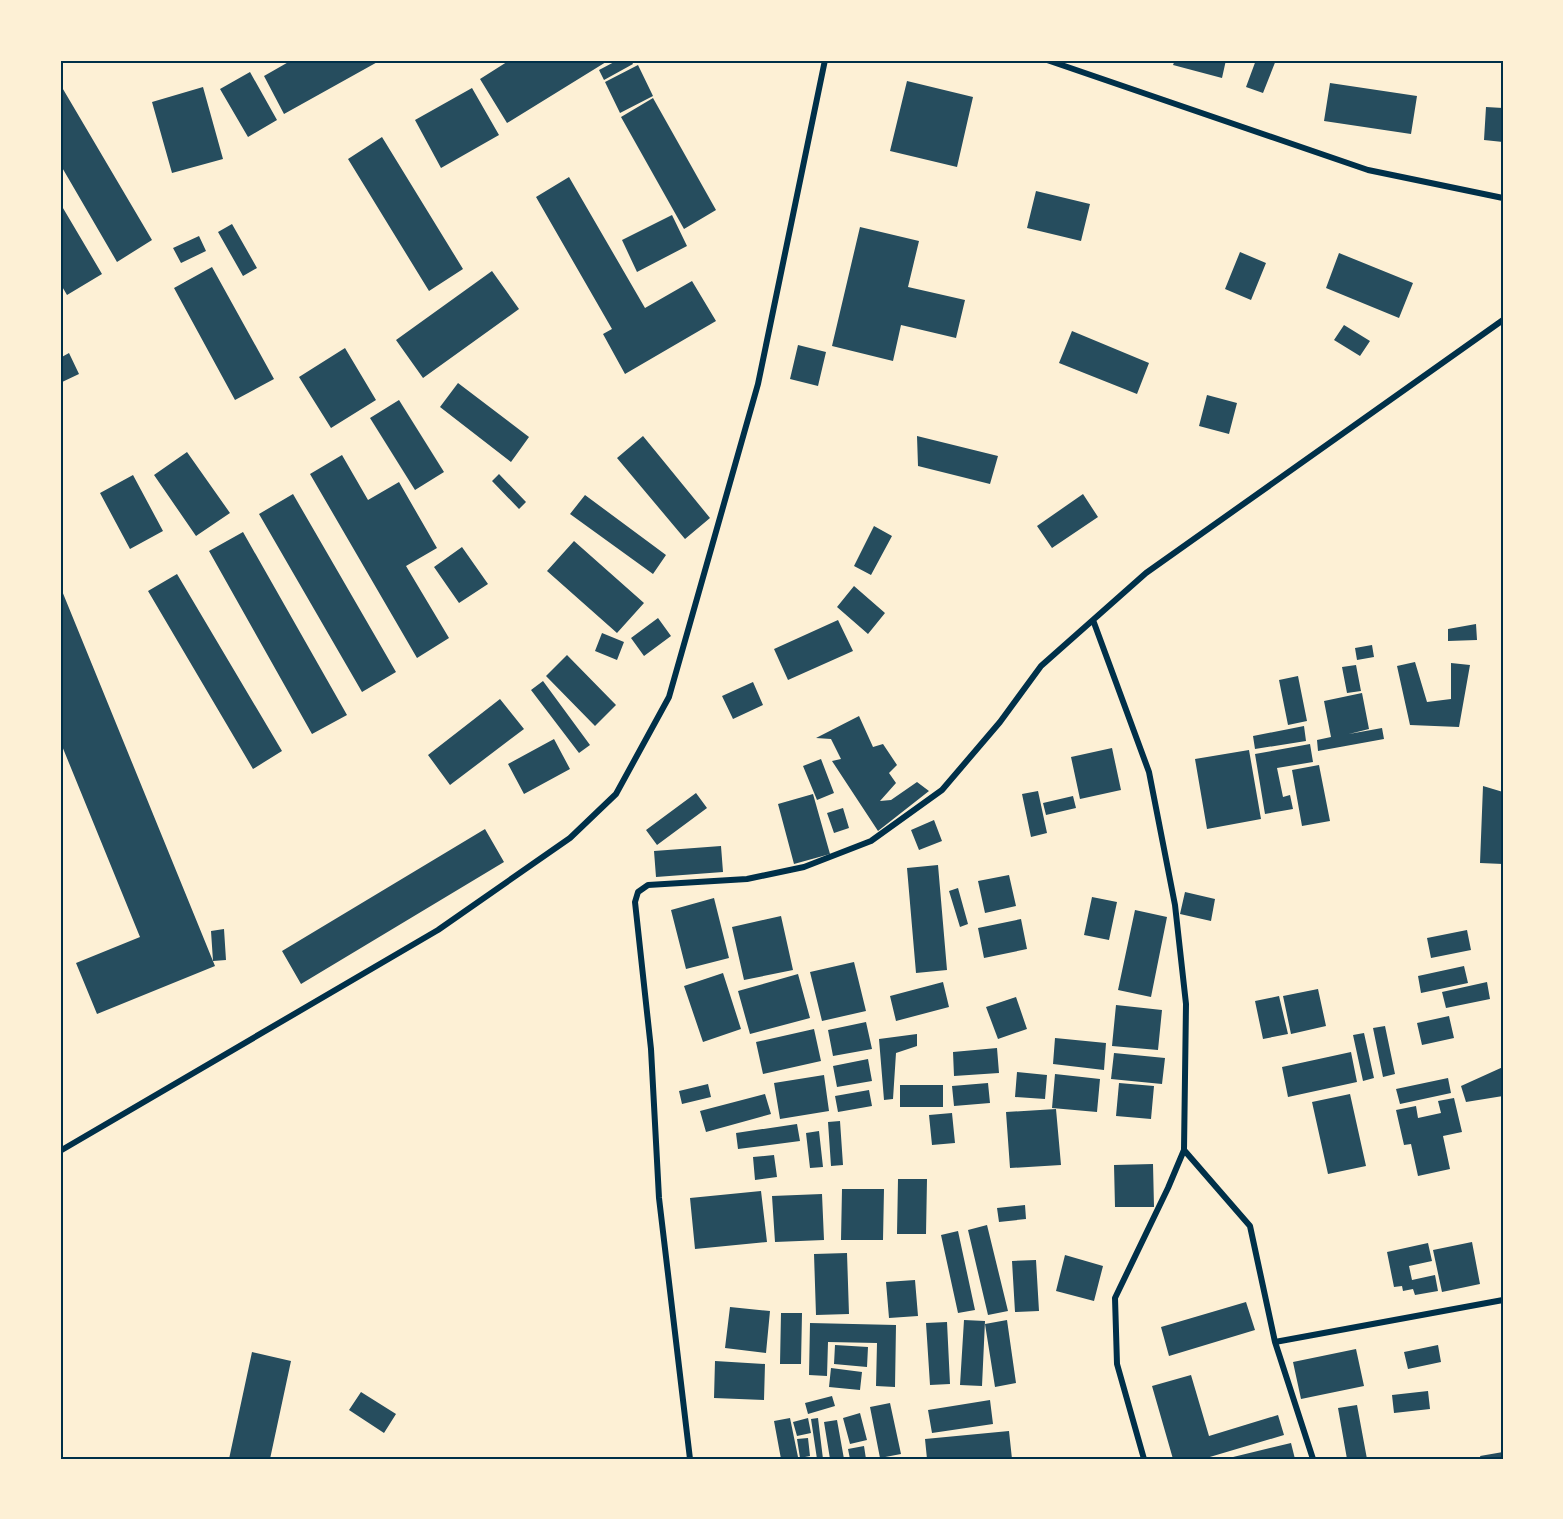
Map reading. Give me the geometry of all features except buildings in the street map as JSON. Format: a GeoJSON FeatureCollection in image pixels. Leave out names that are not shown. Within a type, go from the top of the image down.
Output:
{"type":"FeatureCollection","features":[{"type":"Feature","properties":{"kind":"street"},"geometry":{"type":"LineString","coordinates":[[60,1151],[438,930],[570,838],[616,794],[669,697],[758,384],[825,60]]}},
{"type":"Feature","properties":{"kind":"street"},"geometry":{"type":"LineString","coordinates":[[1047,60],[1368,170],[1503,198]]}},
{"type":"Feature","properties":{"kind":"street"},"geometry":{"type":"LineString","coordinates":[[690,1459],[659,1197],[651,1049],[636,902],[638,892],[648,885],[747,879],[804,867],[872,841],[942,790],[1000,722],[1041,666],[1146,573],[1503,320]]}},
{"type":"Feature","properties":{"kind":"street"},"geometry":{"type":"LineString","coordinates":[[1093,620],[1149,772],[1175,905],[1186,1004],[1184,1150],[1114,1298],[1117,1365],[1144,1459]]}},
{"type":"Feature","properties":{"kind":"street"},"geometry":{"type":"LineString","coordinates":[[1184,1150],[1250,1226],[1275,1342],[1313,1459]]}},
{"type":"Feature","properties":{"kind":"street"},"geometry":{"type":"LineString","coordinates":[[1275,1342],[1503,1300]]}}]}
